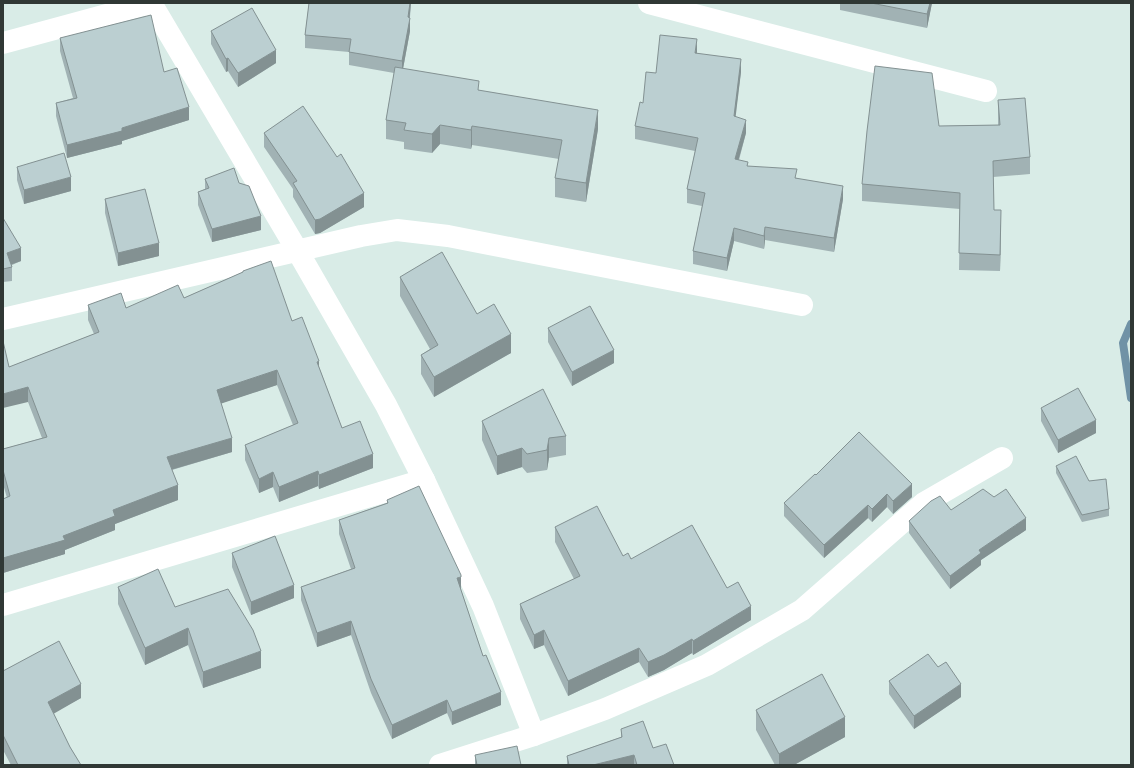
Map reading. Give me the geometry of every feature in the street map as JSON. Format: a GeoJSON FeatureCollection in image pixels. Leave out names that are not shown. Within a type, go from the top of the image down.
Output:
{"type":"FeatureCollection","features":[{"type":"Feature","properties":{"kind":"street"},"geometry":{"type":"LineString","coordinates":[[3,43],[151,3],[386,405],[424,480],[483,606],[534,735]]}},
{"type":"Feature","properties":{"kind":"street"},"geometry":{"type":"LineString","coordinates":[[649,3],[986,91]]}},
{"type":"Feature","properties":{"kind":"street"},"geometry":{"type":"LineString","coordinates":[[3,319],[296,250],[397,230],[441,235],[802,305]]}},
{"type":"Feature","properties":{"kind":"street"},"geometry":{"type":"LineString","coordinates":[[440,765],[534,735],[605,709],[707,665],[802,610],[924,503],[1002,458]]}},
{"type":"Feature","properties":{"kind":"street"},"geometry":{"type":"LineString","coordinates":[[3,605],[424,480]]}},
{"type":"Feature","properties":{"kind":"building"},"geometry":{"type":"Polygon","coordinates":[[[309,3],[410,3],[408,17],[410,18],[402,61],[349,52],[351,39],[305,35],[309,3]]]}},
{"type":"Feature","properties":{"kind":"building"},"geometry":{"type":"Polygon","coordinates":[[[871,3],[930,3],[927,14],[871,3]]]}},
{"type":"Feature","properties":{"kind":"building"},"geometry":{"type":"Polygon","coordinates":[[[252,8],[276,50],[238,73],[228,58],[226,59],[211,31],[252,8]]]}},
{"type":"Feature","properties":{"kind":"building"},"geometry":{"type":"Polygon","coordinates":[[[151,15],[164,72],[177,68],[189,107],[122,128],[122,131],[67,145],[56,103],[77,98],[60,38],[151,15]]]}},
{"type":"Feature","properties":{"kind":"building"},"geometry":{"type":"Polygon","coordinates":[[[660,35],[697,39],[695,53],[741,59],[734,116],[746,120],[735,159],[748,162],[747,166],[797,169],[795,178],[843,186],[834,238],[765,227],[764,236],[734,228],[727,258],[693,251],[705,193],[687,189],[698,138],[635,126],[640,102],[643,103],[646,72],[656,73],[660,35]]]}},
{"type":"Feature","properties":{"kind":"building"},"geometry":{"type":"Polygon","coordinates":[[[875,66],[932,73],[939,126],[1000,125],[998,100],[1025,98],[1030,157],[993,161],[994,210],[1001,210],[1000,255],[959,253],[960,193],[862,184],[875,66]]]}},
{"type":"Feature","properties":{"kind":"building"},"geometry":{"type":"Polygon","coordinates":[[[395,67],[479,81],[478,90],[598,110],[586,183],[555,178],[562,140],[472,126],[471,130],[440,125],[432,134],[404,130],[406,123],[386,120],[395,67]]]}},
{"type":"Feature","properties":{"kind":"building"},"geometry":{"type":"Polygon","coordinates":[[[303,106],[337,157],[341,154],[364,193],[320,219],[315,220],[293,183],[297,181],[264,133],[303,106]]]}},
{"type":"Feature","properties":{"kind":"building"},"geometry":{"type":"Polygon","coordinates":[[[64,153],[71,177],[24,190],[17,167],[64,153]]]}},
{"type":"Feature","properties":{"kind":"building"},"geometry":{"type":"Polygon","coordinates":[[[234,168],[239,183],[249,186],[261,216],[212,229],[198,192],[209,188],[205,179],[234,168]]]}},
{"type":"Feature","properties":{"kind":"building"},"geometry":{"type":"Polygon","coordinates":[[[145,189],[159,243],[118,253],[105,199],[145,189]]]}},
{"type":"Feature","properties":{"kind":"building"},"geometry":{"type":"Polygon","coordinates":[[[3,218],[21,248],[7,253],[12,267],[3,269],[3,218]]]}},
{"type":"Feature","properties":{"kind":"building"},"geometry":{"type":"Polygon","coordinates":[[[442,252],[477,314],[494,304],[511,334],[434,377],[421,355],[438,345],[400,277],[442,252]]]}},
{"type":"Feature","properties":{"kind":"building"},"geometry":{"type":"Polygon","coordinates":[[[271,261],[292,321],[302,317],[342,428],[360,421],[373,454],[319,475],[318,471],[279,487],[273,472],[259,479],[245,445],[298,423],[277,370],[217,390],[232,438],[167,457],[178,485],[113,510],[115,516],[63,536],[65,540],[3,558],[3,499],[10,496],[3,470],[3,449],[47,437],[28,387],[3,394],[3,341],[9,367],[99,332],[88,305],[121,293],[126,308],[178,285],[184,298],[243,271],[271,261]]]}},
{"type":"Feature","properties":{"kind":"building"},"geometry":{"type":"Polygon","coordinates":[[[590,306],[614,350],[572,372],[548,328],[590,306]]]}},
{"type":"Feature","properties":{"kind":"building"},"geometry":{"type":"Polygon","coordinates":[[[1078,388],[1096,420],[1058,440],[1041,408],[1078,388]]]}},
{"type":"Feature","properties":{"kind":"building"},"geometry":{"type":"Polygon","coordinates":[[[543,389],[566,436],[549,438],[547,450],[527,454],[522,448],[497,456],[482,421],[543,389]]]}},
{"type":"Feature","properties":{"kind":"building"},"geometry":{"type":"Polygon","coordinates":[[[859,432],[912,484],[893,501],[887,494],[872,509],[868,505],[824,545],[784,503],[815,474],[816,475],[859,432]]]}},
{"type":"Feature","properties":{"kind":"building"},"geometry":{"type":"Polygon","coordinates":[[[1076,456],[1089,481],[1106,479],[1109,509],[1082,515],[1056,466],[1076,456]]]}},
{"type":"Feature","properties":{"kind":"building"},"geometry":{"type":"Polygon","coordinates":[[[419,486],[461,575],[461,577],[457,578],[483,656],[486,655],[501,692],[452,712],[447,700],[392,725],[371,679],[351,621],[317,633],[301,587],[355,568],[339,520],[388,503],[387,500],[419,486]]]}},
{"type":"Feature","properties":{"kind":"building"},"geometry":{"type":"Polygon","coordinates":[[[983,489],[994,497],[1006,489],[1026,518],[979,550],[981,553],[950,576],[909,521],[931,501],[940,496],[951,510],[983,489]]]}},
{"type":"Feature","properties":{"kind":"building"},"geometry":{"type":"Polygon","coordinates":[[[597,506],[623,556],[628,553],[631,559],[692,525],[727,588],[738,582],[751,606],[693,641],[692,639],[664,655],[648,662],[639,648],[568,681],[544,630],[534,635],[520,604],[580,576],[555,527],[597,506]]]}},
{"type":"Feature","properties":{"kind":"building"},"geometry":{"type":"Polygon","coordinates":[[[275,536],[294,585],[251,602],[232,553],[275,536]]]}},
{"type":"Feature","properties":{"kind":"building"},"geometry":{"type":"Polygon","coordinates":[[[158,569],[175,607],[228,589],[253,630],[261,651],[203,672],[188,628],[145,648],[118,587],[158,569]]]}},
{"type":"Feature","properties":{"kind":"building"},"geometry":{"type":"Polygon","coordinates":[[[59,641],[81,684],[48,702],[70,747],[81,765],[18,765],[3,735],[3,671],[59,641]]]}},
{"type":"Feature","properties":{"kind":"building"},"geometry":{"type":"Polygon","coordinates":[[[928,654],[938,667],[946,662],[961,684],[914,716],[889,681],[928,654]]]}},
{"type":"Feature","properties":{"kind":"building"},"geometry":{"type":"Polygon","coordinates":[[[822,674],[845,717],[779,754],[756,710],[822,674]]]}},
{"type":"Feature","properties":{"kind":"building"},"geometry":{"type":"Polygon","coordinates":[[[643,721],[653,748],[666,744],[674,765],[637,765],[634,755],[593,765],[569,765],[567,756],[622,737],[621,729],[643,721]]]}},
{"type":"Feature","properties":{"kind":"building"},"geometry":{"type":"Polygon","coordinates":[[[517,746],[521,765],[477,765],[475,755],[517,746]]]}},
{"type":"Feature","properties":{"kind":"waterway"},"geometry":{"type":"LineString","coordinates":[[1131,324],[1123,343],[1131,398]]}}]}
